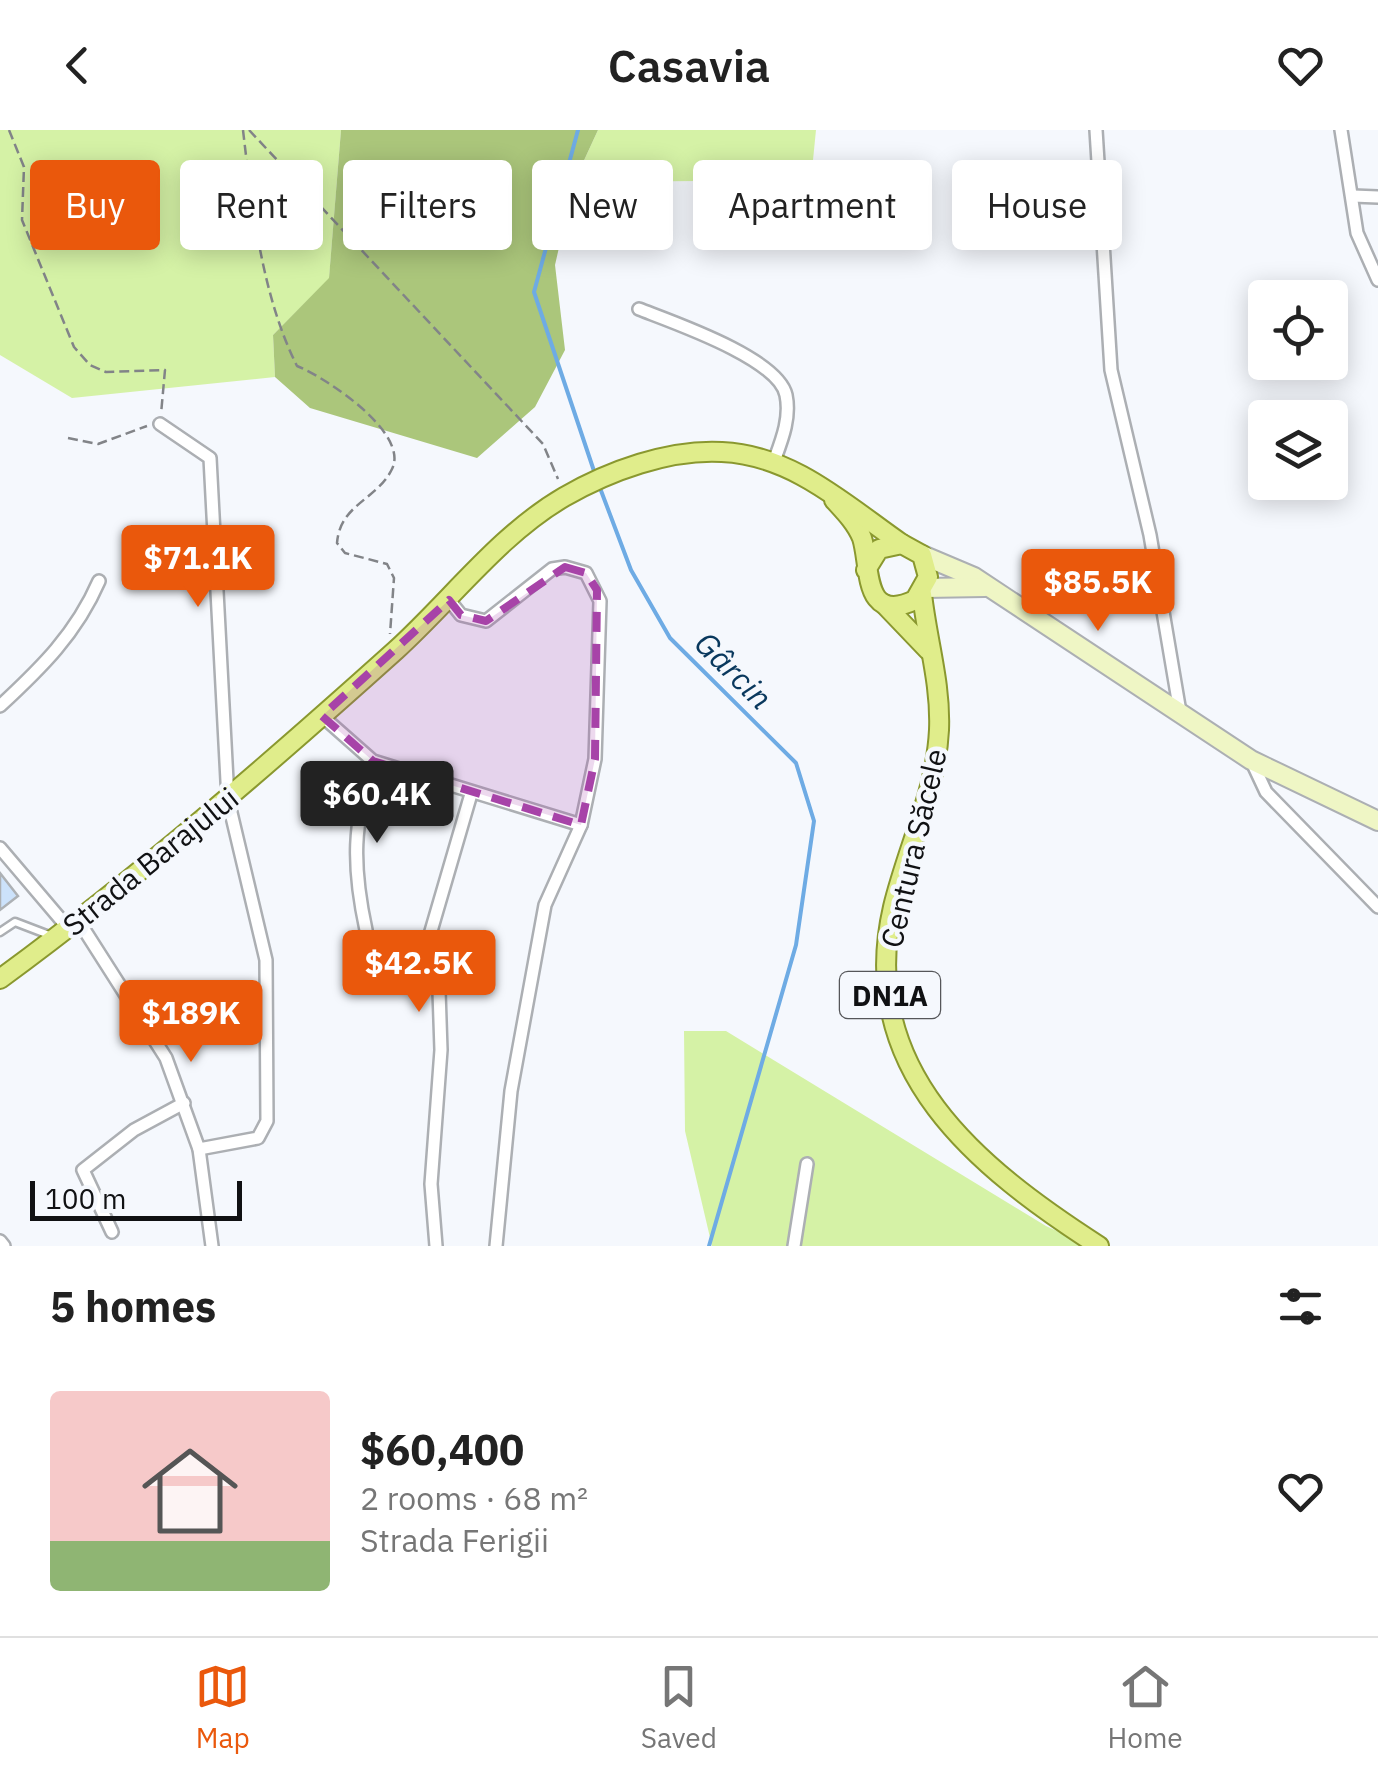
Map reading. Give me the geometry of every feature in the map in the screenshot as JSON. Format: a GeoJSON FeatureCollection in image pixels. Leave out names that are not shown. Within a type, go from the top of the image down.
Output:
{"type":"FeatureCollection","features":[{"type":"Feature","properties":{"kind":"main road","name":"Strada Barajului"},"geometry":{"type":"LineString","coordinates":[[0,979],[228,800],[398,648],[527,523],[562,498],[626,469],[664,458],[722,452],[773,464],[820,485]]}},
{"type":"Feature","properties":{"kind":"main road"},"geometry":{"type":"LineString","coordinates":[[820,485],[902,544],[957,566],[1251,760],[1378,820]]}},
{"type":"Feature","properties":{"kind":"main road"},"geometry":{"type":"LineString","coordinates":[[820,485],[854,524],[867,582],[880,600],[912,628],[935,662]]}},
{"type":"Feature","properties":{"kind":"main road"},"geometry":{"type":"LineString","coordinates":[[866,570],[880,549],[902,544]]}},
{"type":"Feature","properties":{"kind":"main road","name":"DN1A"},"geometry":{"type":"LineString","coordinates":[[922,555],[928,577],[923,591]]}},
{"type":"Feature","properties":{"kind":"main road"},"geometry":{"type":"LineString","coordinates":[[880,600],[898,606],[923,591],[959,584],[990,588]]}},
{"type":"Feature","properties":{"kind":"main road","name":"Centura Săcele"},"geometry":{"type":"LineString","coordinates":[[923,591],[935,662],[938,747],[888,932],[887,980],[896,1024],[921,1086],[962,1143],[1012,1187],[1100,1246]]}},
{"type":"Feature","properties":{"kind":"street"},"geometry":{"type":"LineString","coordinates":[[1096,130],[1113,382],[1150,536],[1181,716]]}},
{"type":"Feature","properties":{"kind":"street"},"geometry":{"type":"LineString","coordinates":[[1341,130],[1357,233],[1378,280]]}},
{"type":"Feature","properties":{"kind":"street"},"geometry":{"type":"LineString","coordinates":[[1353,196],[1378,197]]}},
{"type":"Feature","properties":{"kind":"street"},"geometry":{"type":"LineString","coordinates":[[639,309],[701,333],[776,377],[786,394],[786,429],[773,464]]}},
{"type":"Feature","properties":{"kind":"street"},"geometry":{"type":"LineString","coordinates":[[160,424],[210,458],[228,800],[266,960],[267,1121],[258,1138],[199,1149]]}},
{"type":"Feature","properties":{"kind":"street"},"geometry":{"type":"LineString","coordinates":[[449,600],[460,615],[486,620],[552,569],[565,567],[586,574],[597,590],[595,760],[581,826],[545,904],[511,1091],[496,1246]]}},
{"type":"Feature","properties":{"kind":"street"},"geometry":{"type":"LineString","coordinates":[[0,706],[55,654],[83,617],[99,582]]}},
{"type":"Feature","properties":{"kind":"street"},"geometry":{"type":"LineString","coordinates":[[322,716],[373,761],[581,826]]}},
{"type":"Feature","properties":{"kind":"street"},"geometry":{"type":"LineString","coordinates":[[1251,760],[1266,792],[1378,907]]}},
{"type":"Feature","properties":{"kind":"street"},"geometry":{"type":"LineString","coordinates":[[366,930],[356,866],[357,813],[373,761]]}},
{"type":"Feature","properties":{"kind":"street"},"geometry":{"type":"LineString","coordinates":[[436,1246],[432,1184],[441,1050],[439,991],[429,938],[471,794]]}},
{"type":"Feature","properties":{"kind":"street"},"geometry":{"type":"LineString","coordinates":[[0,848],[166,1058],[199,1149],[212,1246]]}},
{"type":"Feature","properties":{"kind":"street"},"geometry":{"type":"LineString","coordinates":[[112,1232],[83,1170],[134,1130],[184,1103]]}},
{"type":"Feature","properties":{"kind":"street"},"geometry":{"type":"LineString","coordinates":[[794,1246],[807,1164]]}},
{"type":"Feature","properties":{"kind":"lane"},"geometry":{"type":"LineString","coordinates":[[0,932],[15,922],[67,928]]}},
{"type":"Feature","properties":{"kind":"path"},"geometry":{"type":"LineString","coordinates":[[9,130],[24,167],[22,220],[74,346],[90,364],[106,372],[165,370],[160,424],[134,428],[98,444],[68,438]]}},
{"type":"Feature","properties":{"kind":"path"},"geometry":{"type":"LineString","coordinates":[[246,130],[542,444],[557,472],[562,498]]}},
{"type":"Feature","properties":{"kind":"path"},"geometry":{"type":"LineString","coordinates":[[246,130],[266,267],[285,342],[297,366],[320,375],[368,413],[394,450],[395,464],[388,476],[351,508],[338,527],[337,543],[344,553],[387,564],[394,578],[390,634],[398,648]]}},
{"type":"Feature","properties":{"kind":"highlighted area"},"geometry":{"type":"Polygon","coordinates":[[[565,567],[586,573],[597,590],[595,759],[581,825],[373,761],[322,716],[449,600],[461,615],[486,621],[565,567]]]}},
{"type":"Feature","properties":{"kind":"green space"},"geometry":{"type":"Polygon","coordinates":[[[0,130],[341,130],[329,279],[273,335],[275,377],[72,398],[0,355],[0,130]]]}},
{"type":"Feature","properties":{"kind":"green space"},"geometry":{"type":"Polygon","coordinates":[[[341,130],[598,130],[584,160],[532,160],[532,250],[558,250],[555,265],[565,350],[535,407],[477,458],[310,408],[275,377],[273,335],[329,278],[341,130]]]}},
{"type":"Feature","properties":{"kind":"green space"},"geometry":{"type":"Polygon","coordinates":[[[598,130],[816,130],[813,160],[693,160],[693,181],[673,181],[673,160],[584,160],[598,130]]]}},
{"type":"Feature","properties":{"kind":"green space"},"geometry":{"type":"Polygon","coordinates":[[[684,1031],[726,1031],[1046,1226],[1090,1246],[712,1246],[685,1131],[684,1031]]]}},
{"type":"Feature","properties":{"kind":"building"},"geometry":{"type":"Polygon","coordinates":[[[0,873],[18,896],[0,910],[0,873]]]}},
{"type":"Feature","properties":{"kind":"waterway","name":"Gârcin"},"geometry":{"type":"LineString","coordinates":[[578,130],[534,292],[595,474]]}},
{"type":"Feature","properties":{"kind":"waterway","name":"Gârcin"},"geometry":{"type":"LineString","coordinates":[[600,488],[631,570],[670,638],[796,763],[814,821],[796,945],[709,1246]]}}]}
